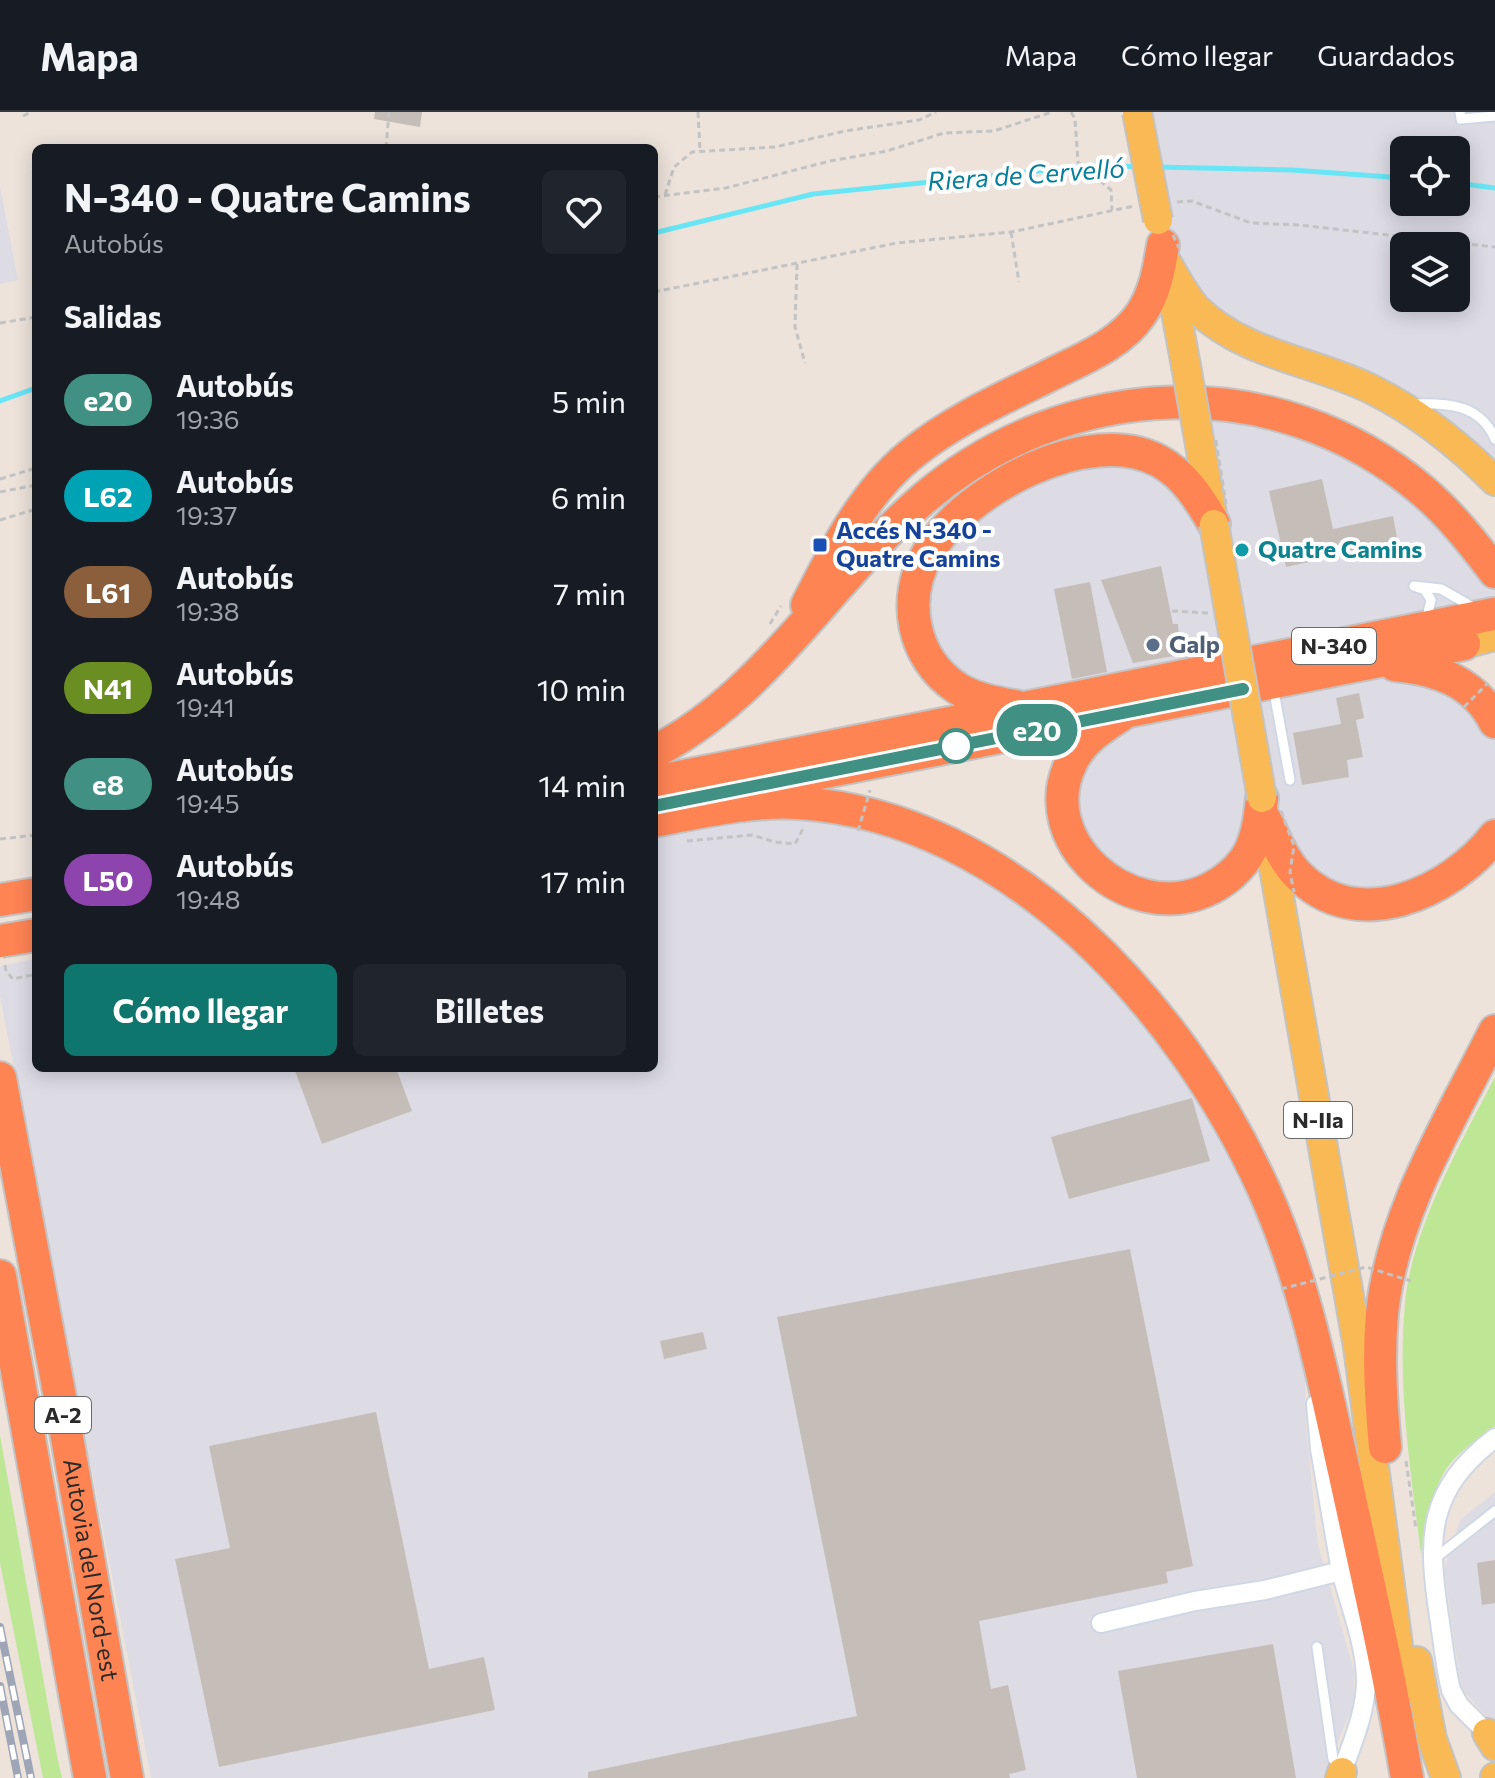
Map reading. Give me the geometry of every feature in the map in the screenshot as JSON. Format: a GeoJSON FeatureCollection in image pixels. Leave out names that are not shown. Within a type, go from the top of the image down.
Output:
{"type":"FeatureCollection","features":[{"type":"Feature","properties":{"kind":"highway"},"geometry":{"type":"LineString","coordinates":[[787,646],[835,551],[856,517],[881,483],[908,457],[943,431],[1119,338],[1139,316],[1148,302],[1158,274],[1158,227]]}},
{"type":"Feature","properties":{"kind":"highway"},"geometry":{"type":"LineString","coordinates":[[658,750],[721,709],[787,646],[896,524],[923,499],[972,463],[1014,439],[1082,414],[1153,402],[1203,402],[1296,420],[1342,439],[1394,469],[1423,491],[1473,543],[1495,572]]}},
{"type":"Feature","properties":{"kind":"highway"},"geometry":{"type":"LineString","coordinates":[[1026,708],[976,697],[957,688],[939,672],[918,639],[913,613],[920,568],[928,552],[952,522],[1009,482],[1047,463],[1075,454],[1109,450],[1127,451],[1158,461],[1174,471],[1201,502],[1214,524]]}},
{"type":"Feature","properties":{"kind":"highway","name":"N-340"},"geometry":{"type":"LineString","coordinates":[[658,781],[1495,614]]}},
{"type":"Feature","properties":{"kind":"highway","name":"N-340"},"geometry":{"type":"LineString","coordinates":[[658,816],[1126,712],[1480,640]]}},
{"type":"Feature","properties":{"kind":"highway"},"geometry":{"type":"LineString","coordinates":[[1372,663],[1436,671],[1455,680],[1481,701],[1495,722]]}},
{"type":"Feature","properties":{"kind":"highway"},"geometry":{"type":"LineString","coordinates":[[1126,712],[1084,743],[1066,773],[1063,808],[1071,838],[1092,867],[1128,891],[1153,897],[1179,898],[1215,887],[1229,877],[1248,855],[1264,809]]}},
{"type":"Feature","properties":{"kind":"highway"},"geometry":{"type":"LineString","coordinates":[[658,817],[799,803],[858,813],[907,826],[946,842],[1013,880],[1043,902],[1084,938],[1140,996],[1187,1053],[1231,1123],[1283,1238],[1318,1357],[1393,1695],[1407,1778]]}},
{"type":"Feature","properties":{"kind":"highway"},"geometry":{"type":"LineString","coordinates":[[1264,809],[1286,860],[1309,885],[1324,894],[1358,904],[1398,901],[1442,883],[1470,863],[1495,836]]}},
{"type":"Feature","properties":{"kind":"highway"},"geometry":{"type":"LineString","coordinates":[[1385,1447],[1380,1345],[1382,1312],[1395,1249],[1432,1155],[1495,1031]]}},
{"type":"Feature","properties":{"kind":"highway","name":"Autovia del Nord-est"},"geometry":{"type":"LineString","coordinates":[[0,1078],[127,1778]]}},
{"type":"Feature","properties":{"kind":"highway","name":"Autovia del Nord-est"},"geometry":{"type":"LineString","coordinates":[[0,1276],[90,1778]]}},
{"type":"Feature","properties":{"kind":"main road"},"geometry":{"type":"LineString","coordinates":[[1137,112],[1158,227],[1195,306],[1223,330],[1258,347],[1344,377],[1401,405],[1446,437],[1495,481]]}},
{"type":"Feature","properties":{"kind":"main road","name":"N-IIa"},"geometry":{"type":"LineString","coordinates":[[1158,227],[1186,366],[1358,1347],[1404,1689],[1409,1742],[1407,1778]]}},
{"type":"Feature","properties":{"kind":"main road","name":"N-IIa"},"geometry":{"type":"LineString","coordinates":[[1358,1347],[1385,1447],[1425,1712],[1446,1778]]}},
{"type":"Feature","properties":{"kind":"street"},"geometry":{"type":"LineString","coordinates":[[1318,1357],[1316,1407],[1320,1449],[1341,1571],[1365,1664],[1366,1682],[1361,1714],[1342,1776]]}},
{"type":"Feature","properties":{"kind":"street"},"geometry":{"type":"LineString","coordinates":[[1492,1739],[1459,1705],[1451,1690],[1434,1584],[1432,1537],[1448,1487],[1466,1462],[1495,1438]]}},
{"type":"Feature","properties":{"kind":"street"},"geometry":{"type":"LineString","coordinates":[[1101,1623],[1195,1601],[1265,1590],[1341,1571]]}},
{"type":"Feature","properties":{"kind":"lane"},"geometry":{"type":"LineString","coordinates":[[1460,112],[1461,119],[1495,116]]}},
{"type":"Feature","properties":{"kind":"lane"},"geometry":{"type":"LineString","coordinates":[[1401,405],[1432,404],[1470,411],[1488,424],[1495,439]]}},
{"type":"Feature","properties":{"kind":"lane"},"geometry":{"type":"LineString","coordinates":[[1421,628],[1430,613],[1431,600],[1425,590],[1414,586],[1441,589],[1473,608],[1495,614]]}},
{"type":"Feature","properties":{"kind":"lane"},"geometry":{"type":"LineString","coordinates":[[1273,682],[1290,780]]}},
{"type":"Feature","properties":{"kind":"lane"},"geometry":{"type":"LineString","coordinates":[[1433,1560],[1495,1511]]}},
{"type":"Feature","properties":{"kind":"lane"},"geometry":{"type":"LineString","coordinates":[[1317,1647],[1333,1759],[1342,1776]]}},
{"type":"Feature","properties":{"kind":"path"},"geometry":{"type":"LineString","coordinates":[[23,116],[31,112]]}},
{"type":"Feature","properties":{"kind":"path"},"geometry":{"type":"LineString","coordinates":[[386,144],[389,112]]}},
{"type":"Feature","properties":{"kind":"path"},"geometry":{"type":"LineString","coordinates":[[698,112],[700,150]]}},
{"type":"Feature","properties":{"kind":"path"},"geometry":{"type":"LineString","coordinates":[[665,195],[674,167],[692,152],[775,147],[845,131],[919,120],[936,112]]}},
{"type":"Feature","properties":{"kind":"path"},"geometry":{"type":"LineString","coordinates":[[658,196],[726,188],[830,161],[887,151],[944,133],[994,131],[1052,112]]}},
{"type":"Feature","properties":{"kind":"path"},"geometry":{"type":"LineString","coordinates":[[1071,112],[1075,119],[1078,162],[1111,190],[1112,210]]}},
{"type":"Feature","properties":{"kind":"path"},"geometry":{"type":"LineString","coordinates":[[658,291],[897,243],[1011,232],[1112,210],[1158,227],[1192,201],[1251,223],[1299,225],[1495,247]]}},
{"type":"Feature","properties":{"kind":"path"},"geometry":{"type":"LineString","coordinates":[[1011,232],[1019,282]]}},
{"type":"Feature","properties":{"kind":"path"},"geometry":{"type":"LineString","coordinates":[[797,262],[795,327],[805,363]]}},
{"type":"Feature","properties":{"kind":"path"},"geometry":{"type":"LineString","coordinates":[[0,323],[32,318]]}},
{"type":"Feature","properties":{"kind":"path"},"geometry":{"type":"LineString","coordinates":[[0,479],[32,469]]}},
{"type":"Feature","properties":{"kind":"path"},"geometry":{"type":"LineString","coordinates":[[0,492],[32,486]]}},
{"type":"Feature","properties":{"kind":"path"},"geometry":{"type":"LineString","coordinates":[[0,520],[32,510]]}},
{"type":"Feature","properties":{"kind":"path"},"geometry":{"type":"LineString","coordinates":[[1464,707],[1488,683]]}},
{"type":"Feature","properties":{"kind":"path"},"geometry":{"type":"LineString","coordinates":[[858,831],[870,790]]}},
{"type":"Feature","properties":{"kind":"path"},"geometry":{"type":"LineString","coordinates":[[855,826],[864,828]]}},
{"type":"Feature","properties":{"kind":"path"},"geometry":{"type":"LineString","coordinates":[[0,839],[32,835]]}},
{"type":"Feature","properties":{"kind":"path"},"geometry":{"type":"LineString","coordinates":[[686,841],[752,835],[795,844]]}},
{"type":"Feature","properties":{"kind":"path"},"geometry":{"type":"LineString","coordinates":[[13,979],[32,975]]}},
{"type":"Feature","properties":{"kind":"path"},"geometry":{"type":"LineString","coordinates":[[1281,1289],[1366,1267],[1411,1281]]}},
{"type":"Feature","properties":{"kind":"path"},"geometry":{"type":"LineString","coordinates":[[1286,1284],[1290,1297]]}},
{"type":"Feature","properties":{"kind":"shaded area"},"geometry":{"type":"Polygon","coordinates":[[[1139,112],[1495,112],[1495,481],[1474,460],[1284,357],[1181,285],[1139,112]]]}},
{"type":"Feature","properties":{"kind":"shaded area"},"geometry":{"type":"Polygon","coordinates":[[[0,187],[18,280],[0,284],[0,187]]]}},
{"type":"Feature","properties":{"kind":"shaded area"},"geometry":{"type":"Polygon","coordinates":[[[1193,404],[1331,434],[1495,572],[1495,640],[1415,667],[1495,722],[1495,836],[1398,901],[1248,854],[1162,898],[1071,838],[1084,743],[976,697],[914,622],[952,522],[1109,450],[1201,502],[1193,404]]]}},
{"type":"Feature","properties":{"kind":"shaded area"},"geometry":{"type":"Polygon","coordinates":[[[791,818],[846,824],[930,853],[1013,897],[1097,973],[1166,1046],[1232,1152],[1273,1251],[1305,1359],[1306,1426],[1318,1545],[1354,1671],[1354,1703],[1327,1769],[1328,1778],[151,1778],[0,996],[0,966],[32,960],[32,1072],[658,1072],[658,834],[736,819],[791,818]]]}},
{"type":"Feature","properties":{"kind":"shaded area"},"geometry":{"type":"Polygon","coordinates":[[[1495,1492],[1495,1726],[1461,1688],[1444,1569],[1460,1520],[1495,1492]]]}},
{"type":"Feature","properties":{"kind":"green space"},"geometry":{"type":"Polygon","coordinates":[[[1495,1077],[1495,1426],[1459,1454],[1447,1468],[1432,1503],[1421,1554],[1404,1398],[1403,1335],[1409,1276],[1427,1217],[1495,1077]]]}},
{"type":"Feature","properties":{"kind":"green space"},"geometry":{"type":"Polygon","coordinates":[[[0,1435],[62,1778],[43,1778],[0,1563],[0,1435]]]}},
{"type":"Feature","properties":{"kind":"building"},"geometry":{"type":"Polygon","coordinates":[[[375,112],[422,112],[420,127],[374,119],[375,112]]]}},
{"type":"Feature","properties":{"kind":"building"},"geometry":{"type":"Polygon","coordinates":[[[1322,479],[1333,529],[1393,516],[1398,543],[1286,567],[1269,491],[1322,479]]]}},
{"type":"Feature","properties":{"kind":"building"},"geometry":{"type":"Polygon","coordinates":[[[1161,566],[1173,624],[1178,624],[1180,655],[1133,663],[1101,580],[1161,566]]]}},
{"type":"Feature","properties":{"kind":"building"},"geometry":{"type":"Polygon","coordinates":[[[1090,582],[1107,672],[1072,679],[1054,589],[1090,582]]]}},
{"type":"Feature","properties":{"kind":"building"},"geometry":{"type":"Polygon","coordinates":[[[1359,693],[1364,718],[1356,720],[1363,757],[1347,760],[1349,777],[1302,785],[1293,733],[1341,724],[1336,698],[1359,693]]]}},
{"type":"Feature","properties":{"kind":"building"},"geometry":{"type":"Polygon","coordinates":[[[295,1072],[397,1072],[412,1111],[322,1144],[295,1072]]]}},
{"type":"Feature","properties":{"kind":"building"},"geometry":{"type":"Polygon","coordinates":[[[1192,1098],[1210,1161],[1069,1199],[1051,1137],[1192,1098]]]}},
{"type":"Feature","properties":{"kind":"building"},"geometry":{"type":"Polygon","coordinates":[[[1130,1249],[1193,1566],[1166,1572],[1168,1583],[979,1621],[991,1689],[1008,1685],[1026,1770],[1009,1774],[1010,1778],[588,1778],[588,1772],[857,1716],[777,1317],[1130,1249]]]}},
{"type":"Feature","properties":{"kind":"building"},"geometry":{"type":"Polygon","coordinates":[[[703,1332],[707,1349],[664,1359],[660,1341],[703,1332]]]}},
{"type":"Feature","properties":{"kind":"building"},"geometry":{"type":"Polygon","coordinates":[[[376,1412],[429,1669],[484,1657],[495,1710],[219,1767],[175,1559],[230,1548],[209,1446],[376,1412]]]}},
{"type":"Feature","properties":{"kind":"building"},"geometry":{"type":"Polygon","coordinates":[[[1495,1560],[1495,1603],[1482,1605],[1477,1563],[1495,1560]]]}},
{"type":"Feature","properties":{"kind":"building"},"geometry":{"type":"Polygon","coordinates":[[[1273,1644],[1296,1778],[1137,1778],[1118,1671],[1273,1644]]]}},
{"type":"Feature","properties":{"kind":"waterway","name":"Riera de Cervelló"},"geometry":{"type":"LineString","coordinates":[[658,232],[813,194],[1097,165],[1139,167]]}},
{"type":"Feature","properties":{"kind":"waterway","name":"Riera de Cervelló"},"geometry":{"type":"LineString","coordinates":[[1157,167],[1292,170],[1390,177]]}},
{"type":"Feature","properties":{"kind":"waterway","name":"Riera de Cervelló"},"geometry":{"type":"LineString","coordinates":[[1470,185],[1495,188]]}},
{"type":"Feature","properties":{"kind":"waterway","name":"Riera de Cervelló"},"geometry":{"type":"LineString","coordinates":[[0,401],[32,389]]}},
{"type":"Feature","properties":{"kind":"railway"},"geometry":{"type":"LineString","coordinates":[[0,1627],[31,1778]]}},
{"type":"Feature","properties":{"kind":"railway"},"geometry":{"type":"LineString","coordinates":[[0,1686],[18,1778]]}},
{"type":"Feature","properties":{"kind":"bus line","name":"e20"},"geometry":{"type":"LineString","coordinates":[[658,805],[1243,689]]}},
{"type":"Feature","properties":{"kind":"place","name":"Accés N-340 - Quatre Camins"},"geometry":{"type":"Point","coordinates":[820,545]}},
{"type":"Feature","properties":{"kind":"place","name":"Quatre Camins"},"geometry":{"type":"Point","coordinates":[1242,550]}},
{"type":"Feature","properties":{"kind":"place","name":"Galp"},"geometry":{"type":"Point","coordinates":[1153,645]}}]}
